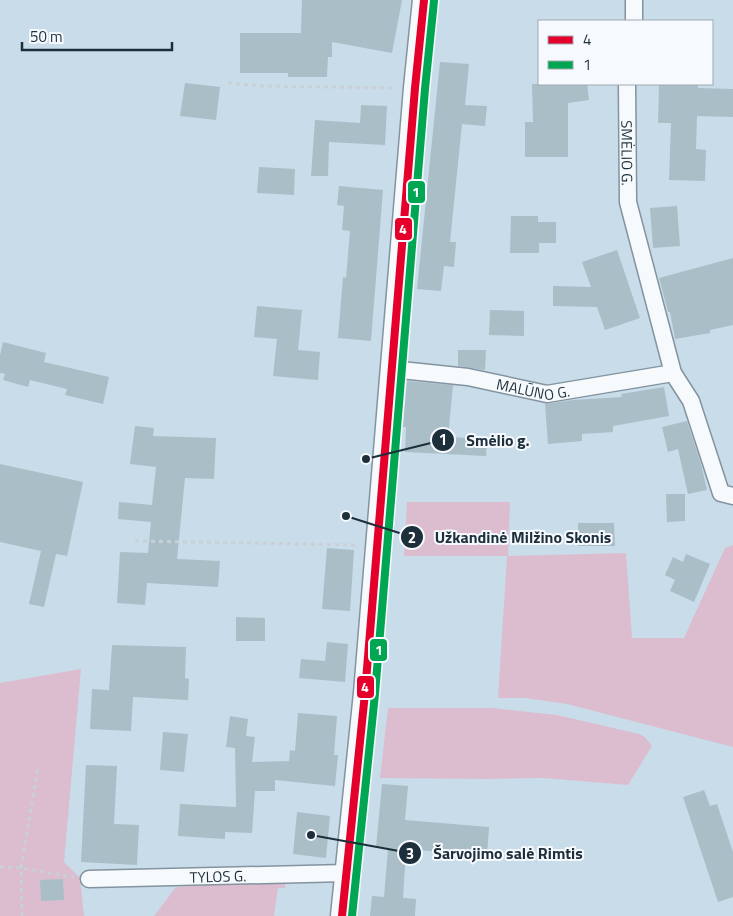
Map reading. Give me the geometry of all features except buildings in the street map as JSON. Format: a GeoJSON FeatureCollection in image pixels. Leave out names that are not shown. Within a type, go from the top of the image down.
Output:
{"type":"FeatureCollection","features":[{"type":"Feature","properties":{"kind":"main road"},"geometry":{"type":"LineString","coordinates":[[342,916],[365,693],[376,545],[424,0]]}},
{"type":"Feature","properties":{"kind":"street"},"geometry":{"type":"LineString","coordinates":[[634,0],[634,20]]}},
{"type":"Feature","properties":{"kind":"street","name":"SMĖLIO G."},"geometry":{"type":"LineString","coordinates":[[627,85],[628,202],[673,373],[691,401],[721,493],[733,496]]}},
{"type":"Feature","properties":{"kind":"street","name":"MALŪNO G."},"geometry":{"type":"LineString","coordinates":[[392,369],[468,377],[547,394],[673,373]]}},
{"type":"Feature","properties":{"kind":"street","name":"TYLOS G."},"geometry":{"type":"LineString","coordinates":[[88,880],[346,873]]}},
{"type":"Feature","properties":{"kind":"path"},"geometry":{"type":"LineString","coordinates":[[228,83],[263,86],[415,88]]}},
{"type":"Feature","properties":{"kind":"path"},"geometry":{"type":"LineString","coordinates":[[135,541],[376,545]]}},
{"type":"Feature","properties":{"kind":"path"},"geometry":{"type":"LineString","coordinates":[[22,916],[21,868],[38,766]]}},
{"type":"Feature","properties":{"kind":"path"},"geometry":{"type":"LineString","coordinates":[[0,867],[21,868],[88,880]]}},
{"type":"Feature","properties":{"kind":"shaded area"},"geometry":{"type":"Polygon","coordinates":[[[407,502],[510,502],[508,556],[626,553],[632,638],[684,638],[725,548],[733,545],[733,747],[567,704],[525,698],[498,698],[507,556],[404,556],[407,502]]]}},
{"type":"Feature","properties":{"kind":"shaded area"},"geometry":{"type":"Polygon","coordinates":[[[81,669],[64,862],[80,878],[84,916],[0,916],[0,683],[81,669]]]}},
{"type":"Feature","properties":{"kind":"shaded area"},"geometry":{"type":"Polygon","coordinates":[[[388,708],[492,708],[557,715],[639,734],[645,737],[652,746],[628,785],[544,778],[380,778],[388,708]]]}},
{"type":"Feature","properties":{"kind":"shaded area"},"geometry":{"type":"Polygon","coordinates":[[[285,880],[285,888],[278,888],[274,916],[154,916],[176,887],[285,880]]]}},
{"type":"Feature","properties":{"kind":"transit line","name":"4"},"geometry":{"type":"LineString","coordinates":[[342,916],[365,693],[415,88],[424,0]]}},
{"type":"Feature","properties":{"kind":"transit line","name":"1"},"geometry":{"type":"LineString","coordinates":[[352,916],[375,694],[425,89],[434,1]]}},
{"type":"Feature","properties":{"kind":"place","name":"Smėlio g."},"geometry":{"type":"Point","coordinates":[366,459]}},
{"type":"Feature","properties":{"kind":"place","name":"Užkandinė Milžino Skonis"},"geometry":{"type":"Point","coordinates":[346,516]}},
{"type":"Feature","properties":{"kind":"place","name":"Šarvojimo salė Rimtis"},"geometry":{"type":"Point","coordinates":[311,835]}}]}
